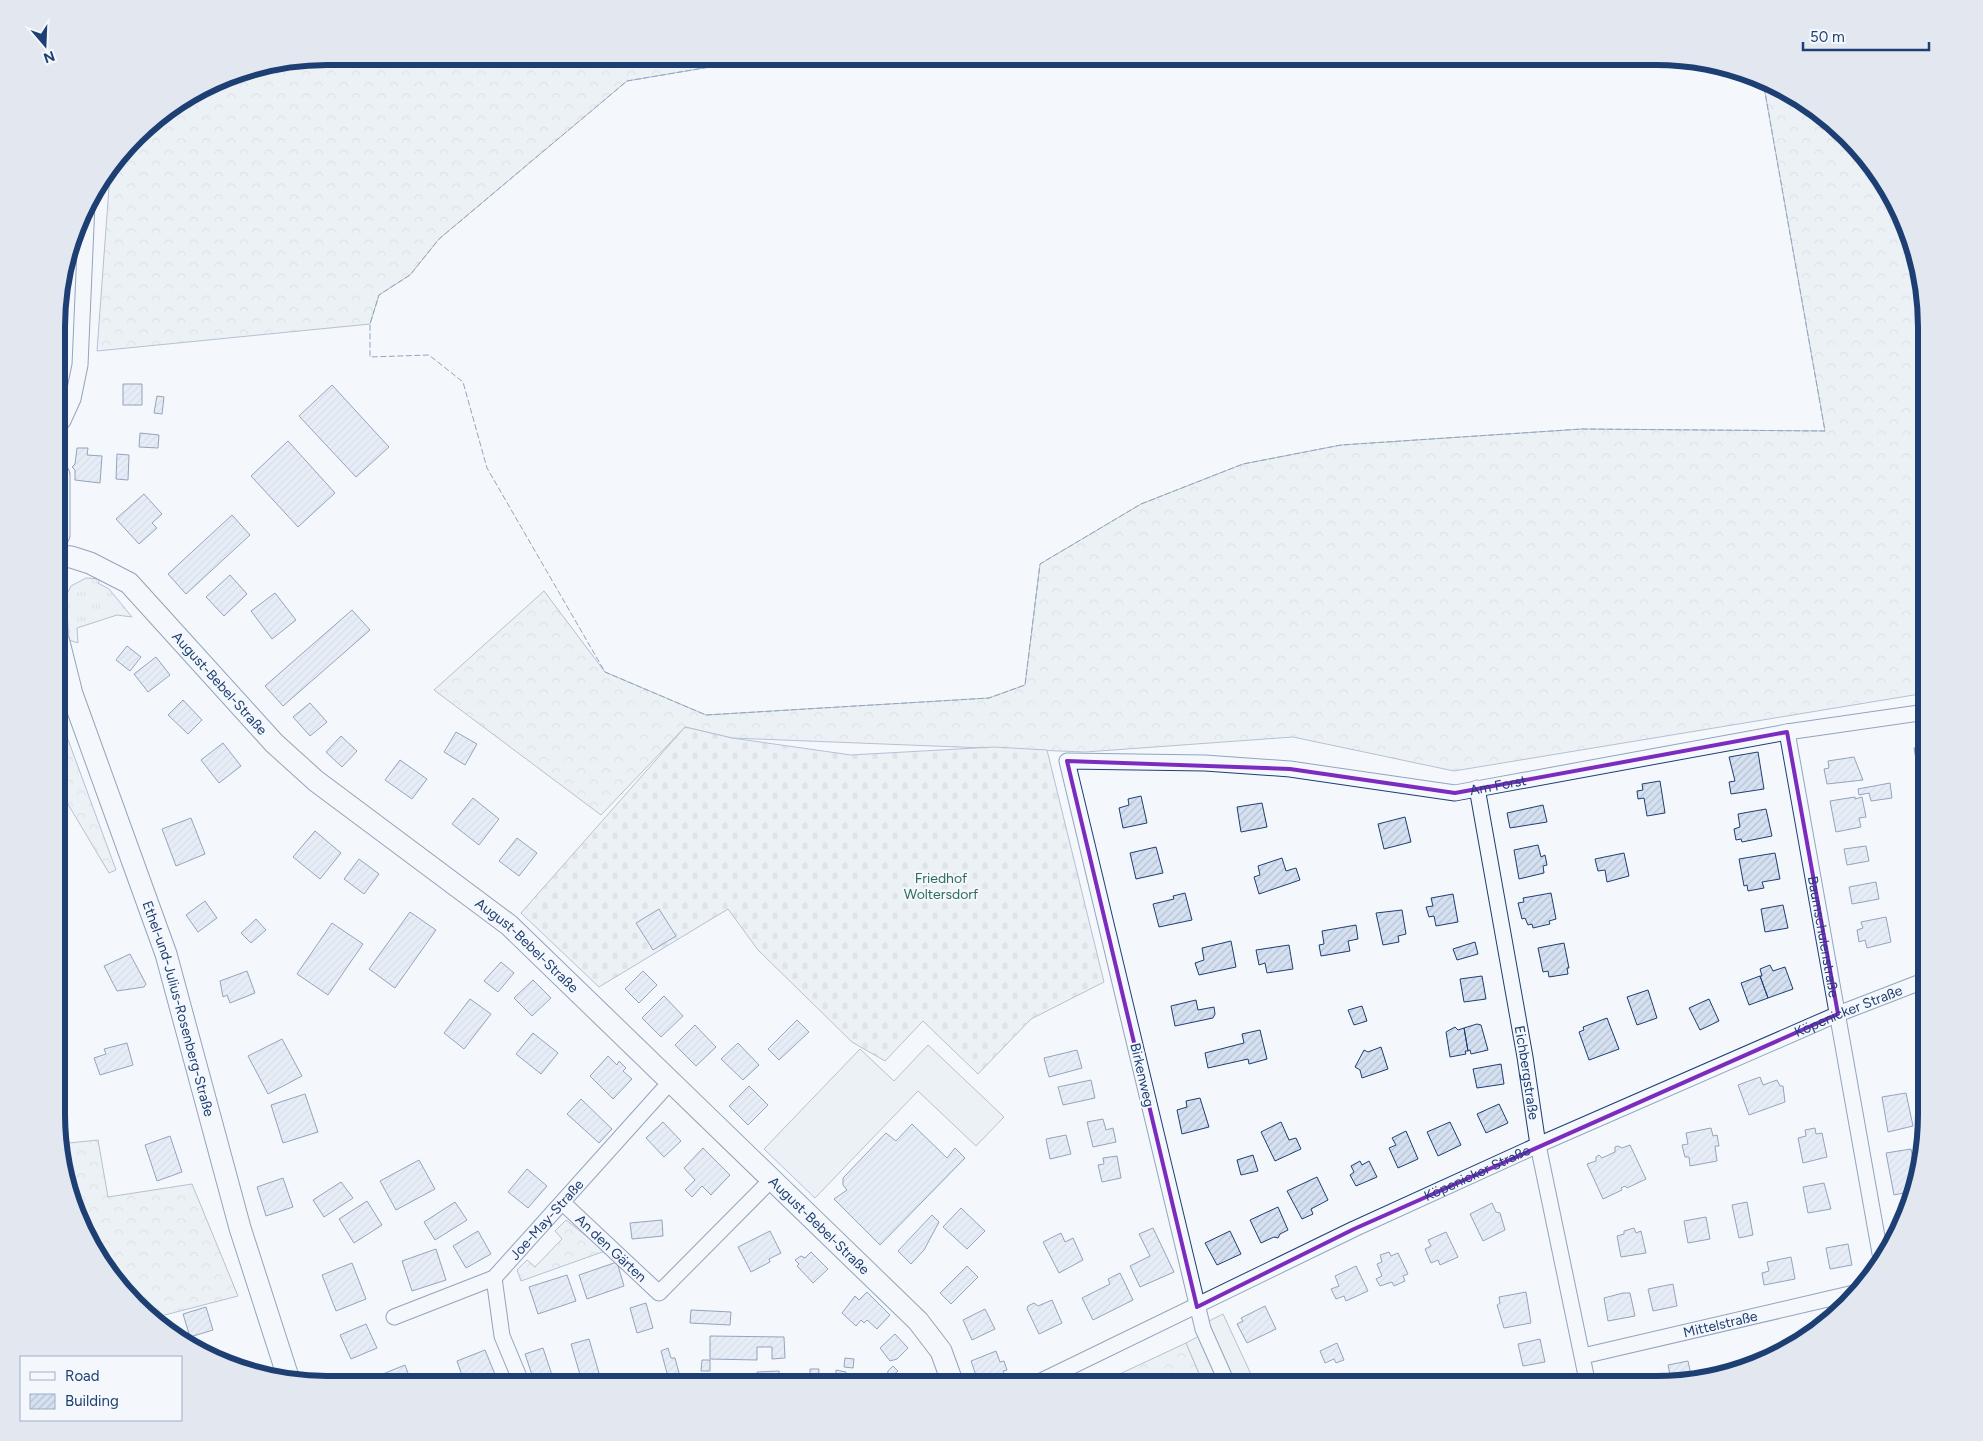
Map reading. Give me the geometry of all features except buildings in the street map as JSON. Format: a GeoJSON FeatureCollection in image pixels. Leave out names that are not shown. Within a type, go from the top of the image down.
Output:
{"type":"FeatureCollection","features":[{"type":"Feature","properties":{"kind":"street"},"geometry":{"type":"LineString","coordinates":[[65,416],[73,399],[80,365],[86,225]]}},
{"type":"Feature","properties":{"kind":"street","name":"August-Bebel-Straße"},"geometry":{"type":"LineString","coordinates":[[65,557],[90,563],[129,583],[274,743],[316,781],[509,925],[918,1321],[941,1350],[950,1376]]}},
{"type":"Feature","properties":{"kind":"street","name":"Ethel-und-Julius-Rosenberg-Straße"},"geometry":{"type":"LineString","coordinates":[[65,668],[72,694],[166,954],[240,1228],[287,1373]]}},
{"type":"Feature","properties":{"kind":"street","name":"Am Forst"},"geometry":{"type":"LineString","coordinates":[[1066,761],[1205,763],[1290,769],[1455,794],[1477,788],[1787,732],[1918,713]]}},
{"type":"Feature","properties":{"kind":"street","name":"Baumschulenstraße"},"geometry":{"type":"LineString","coordinates":[[1787,732],[1879,1250]]}},
{"type":"Feature","properties":{"kind":"street","name":"Birkenweg"},"geometry":{"type":"LineString","coordinates":[[1066,761],[1197,1307],[1203,1329],[1224,1376]]}},
{"type":"Feature","properties":{"kind":"street","name":"Eichbergstraße"},"geometry":{"type":"LineString","coordinates":[[1477,788],[1523,1047],[1538,1145],[1586,1376]]}},
{"type":"Feature","properties":{"kind":"street","name":"Köpenicker Straße"},"geometry":{"type":"LineString","coordinates":[[1052,1376],[1354,1229],[1538,1145],[1838,1014],[1918,983]]}},
{"type":"Feature","properties":{"kind":"street","name":"Joe-May-Straße"},"geometry":{"type":"LineString","coordinates":[[394,1317],[494,1278],[671,1081]]}},
{"type":"Feature","properties":{"kind":"street","name":"An den Gärten"},"geometry":{"type":"LineString","coordinates":[[563,1203],[659,1293],[772,1179]]}},
{"type":"Feature","properties":{"kind":"street"},"geometry":{"type":"LineString","coordinates":[[494,1278],[502,1336],[519,1376]]}},
{"type":"Feature","properties":{"kind":"street","name":"Mittelstraße"},"geometry":{"type":"LineString","coordinates":[[1583,1356],[1845,1295]]}},
{"type":"Feature","properties":{"kind":"highlighted area"},"geometry":{"type":"Polygon","coordinates":[[[1787,732],[1838,1014],[1354,1229],[1197,1307],[1067,761],[1290,769],[1455,793],[1787,732]]]}},
{"type":"Feature","properties":{"kind":"green space"},"geometry":{"type":"Polygon","coordinates":[[[327,65],[722,65],[627,81],[439,239],[410,275],[379,295],[370,324],[97,351],[109,181],[130,154],[154,130],[182,109],[211,92],[243,79],[276,70],[327,65]]]}},
{"type":"Feature","properties":{"kind":"green space"},"geometry":{"type":"Polygon","coordinates":[[[1764,89],[1787,100],[1815,119],[1853,154],[1874,182],[1891,211],[1909,259],[1916,293],[1918,327],[1918,694],[1454,771],[1293,737],[1085,752],[732,738],[685,727],[601,815],[434,690],[544,591],[605,672],[706,715],[989,698],[1025,685],[1040,564],[1141,504],[1243,464],[1341,445],[1582,429],[1825,431],[1764,89]]]}},
{"type":"Feature","properties":{"kind":"green space"},"geometry":{"type":"Polygon","coordinates":[[[86,578],[100,579],[98,583],[109,589],[132,617],[117,615],[77,628],[78,643],[69,640],[66,596],[71,586],[86,578]]]}},
{"type":"Feature","properties":{"kind":"green space","name":"Friedhof Woltersdorf"},"geometry":{"type":"Polygon","coordinates":[[[685,727],[732,738],[851,755],[994,747],[1047,750],[1104,982],[1031,1019],[978,1074],[923,1021],[885,1061],[852,1042],[758,950],[728,909],[599,987],[521,913],[685,727]]]}},
{"type":"Feature","properties":{"kind":"green space"},"geometry":{"type":"Polygon","coordinates":[[[65,731],[116,870],[109,873],[65,799],[65,731]]]}},
{"type":"Feature","properties":{"kind":"green space"},"geometry":{"type":"Polygon","coordinates":[[[98,1140],[108,1197],[192,1184],[238,1296],[160,1316],[154,1311],[119,1273],[92,1230],[74,1182],[67,1143],[98,1140]]]}},
{"type":"Feature","properties":{"kind":"green space"},"geometry":{"type":"Polygon","coordinates":[[[566,1220],[605,1251],[521,1281],[517,1270],[527,1260],[535,1267],[562,1239],[555,1231],[566,1220]]]}},
{"type":"Feature","properties":{"kind":"green space"},"geometry":{"type":"Polygon","coordinates":[[[1186,1343],[1200,1376],[1115,1376],[1186,1343]]]}},
{"type":"Feature","properties":{"kind":"shaded area"},"geometry":{"type":"Polygon","coordinates":[[[928,1045],[1004,1117],[976,1146],[918,1091],[815,1198],[764,1149],[860,1049],[894,1081],[928,1045]]]}},
{"type":"Feature","properties":{"kind":"shaded area"},"geometry":{"type":"Polygon","coordinates":[[[1223,1314],[1252,1376],[1232,1376],[1207,1322],[1223,1314]]]}},
{"type":"Feature","properties":{"kind":"shaded area"},"geometry":{"type":"Polygon","coordinates":[[[1199,1336],[1217,1376],[1200,1376],[1186,1343],[1199,1336]]]}},
{"type":"Feature","properties":{"kind":"fence"},"geometry":{"type":"LineString","coordinates":[[722,65],[627,81],[439,239],[410,275],[379,295],[370,324],[370,357],[429,355],[463,382],[487,468],[605,672],[706,715],[989,698],[1025,685],[1040,564],[1141,504],[1243,464],[1341,445],[1582,429],[1825,431],[1764,89]]}}]}
